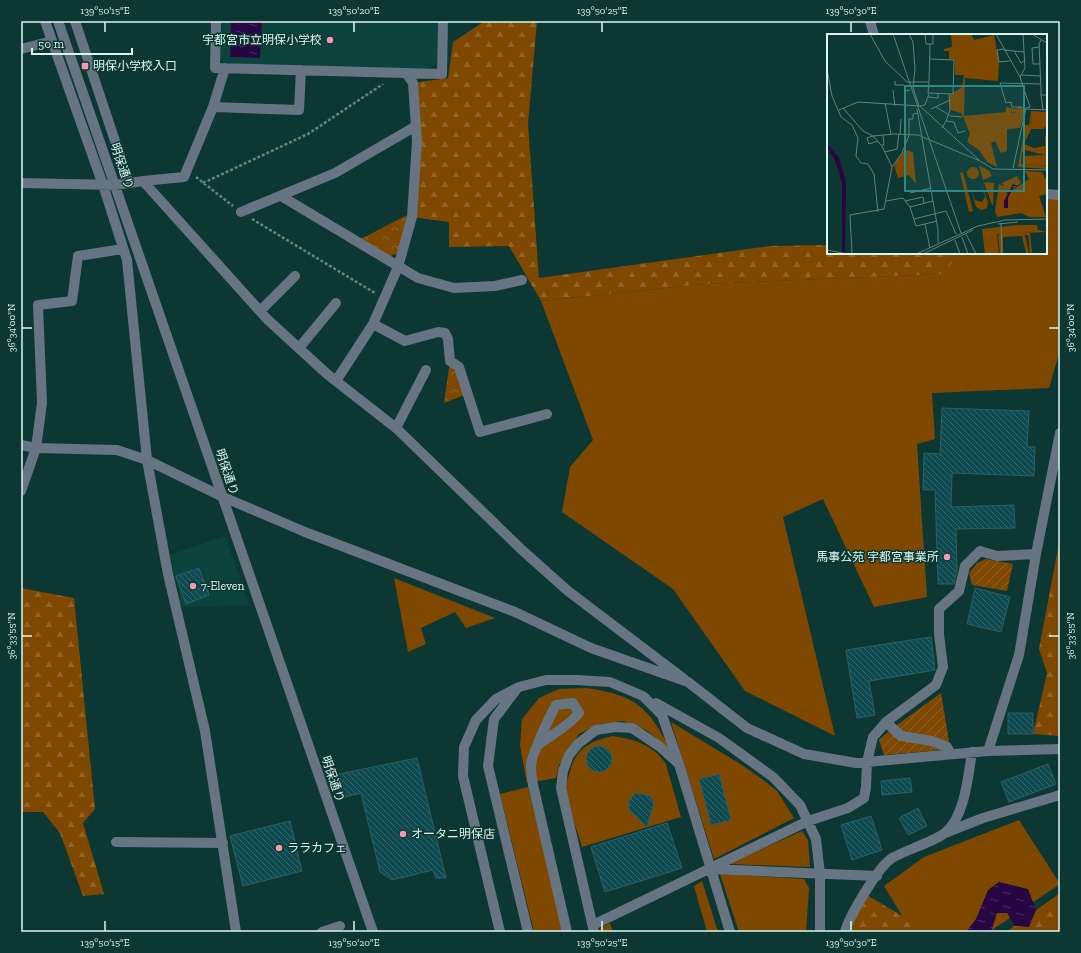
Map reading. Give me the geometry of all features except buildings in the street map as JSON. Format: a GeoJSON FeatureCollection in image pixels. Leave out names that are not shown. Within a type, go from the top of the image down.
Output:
{"type":"FeatureCollection","features":[{"type":"Feature","properties":{"kind":"street"},"geometry":{"type":"LineString","coordinates":[[45,21],[103,185],[126,260],[147,460],[168,574],[205,731],[223,843],[235,932]]}},
{"type":"Feature","properties":{"kind":"street","name":"明保通り"},"geometry":{"type":"LineString","coordinates":[[58,21],[372,932]]}},
{"type":"Feature","properties":{"kind":"street"},"geometry":{"type":"LineString","coordinates":[[75,21],[129,183]]}},
{"type":"Feature","properties":{"kind":"street"},"geometry":{"type":"LineString","coordinates":[[216,21],[215,68],[442,74],[443,21]]}},
{"type":"Feature","properties":{"kind":"street"},"geometry":{"type":"LineString","coordinates":[[870,21],[874,34]]}},
{"type":"Feature","properties":{"kind":"street"},"geometry":{"type":"LineString","coordinates":[[21,49],[52,41]]}},
{"type":"Feature","properties":{"kind":"street"},"geometry":{"type":"LineString","coordinates":[[21,183],[115,185],[184,176],[213,107],[225,68]]}},
{"type":"Feature","properties":{"kind":"street"},"geometry":{"type":"LineString","coordinates":[[213,107],[299,110],[301,70]]}},
{"type":"Feature","properties":{"kind":"street"},"geometry":{"type":"LineString","coordinates":[[336,381],[373,324],[398,268],[412,217],[417,141],[413,83],[404,73]]}},
{"type":"Feature","properties":{"kind":"street"},"geometry":{"type":"LineString","coordinates":[[241,212],[335,173],[416,126]]}},
{"type":"Feature","properties":{"kind":"street"},"geometry":{"type":"LineString","coordinates":[[143,181],[260,311],[336,381],[396,428],[522,550],[568,591],[663,662],[747,728],[804,754],[856,763],[972,752],[1060,749]]}},
{"type":"Feature","properties":{"kind":"street"},"geometry":{"type":"LineString","coordinates":[[1047,194],[1060,195]]}},
{"type":"Feature","properties":{"kind":"street"},"geometry":{"type":"LineString","coordinates":[[280,196],[398,268],[418,278],[454,288],[495,286],[522,280]]}},
{"type":"Feature","properties":{"kind":"street"},"geometry":{"type":"LineString","coordinates":[[21,491],[36,448],[42,403],[38,305],[72,301],[78,256],[123,249]]}},
{"type":"Feature","properties":{"kind":"street"},"geometry":{"type":"LineString","coordinates":[[260,311],[295,276]]}},
{"type":"Feature","properties":{"kind":"street"},"geometry":{"type":"LineString","coordinates":[[299,348],[336,303]]}},
{"type":"Feature","properties":{"kind":"street"},"geometry":{"type":"LineString","coordinates":[[373,324],[405,341],[438,332],[445,333],[448,339],[450,361],[459,367],[480,432],[546,414]]}},
{"type":"Feature","properties":{"kind":"street"},"geometry":{"type":"LineString","coordinates":[[396,428],[426,370]]}},
{"type":"Feature","properties":{"kind":"street"},"geometry":{"type":"LineString","coordinates":[[988,751],[1019,655],[1036,554],[1059,449],[1060,434]]}},
{"type":"Feature","properties":{"kind":"street"},"geometry":{"type":"LineString","coordinates":[[21,445],[36,448],[117,450],[147,460],[221,496],[305,532],[515,612],[590,648],[688,682]]}},
{"type":"Feature","properties":{"kind":"street"},"geometry":{"type":"LineString","coordinates":[[679,764],[659,746],[632,728],[615,727],[596,730],[579,743],[569,755],[563,771],[561,788],[594,928],[808,821],[848,808],[864,798],[867,762],[873,737],[886,722],[936,685],[943,667],[939,634],[939,609],[959,591],[965,566],[980,551],[997,556],[1036,554]]}},
{"type":"Feature","properties":{"kind":"street"},"geometry":{"type":"LineString","coordinates":[[500,932],[463,776],[464,747],[476,720],[496,700],[519,687],[546,680],[610,682],[643,696],[719,738],[773,777],[800,805],[816,839],[820,874],[820,932]]}},
{"type":"Feature","properties":{"kind":"street"},"geometry":{"type":"LineString","coordinates":[[519,687],[494,719],[488,766],[528,932]]}},
{"type":"Feature","properties":{"kind":"street"},"geometry":{"type":"LineString","coordinates":[[643,696],[662,714],[679,764],[730,932]]}},
{"type":"Feature","properties":{"kind":"street"},"geometry":{"type":"LineString","coordinates":[[886,722],[902,736],[932,741],[947,747],[951,754]]}},
{"type":"Feature","properties":{"kind":"street"},"geometry":{"type":"LineString","coordinates":[[538,745],[531,765],[533,785],[567,932]]}},
{"type":"Feature","properties":{"kind":"street"},"geometry":{"type":"LineString","coordinates":[[945,832],[960,811],[972,752]]}},
{"type":"Feature","properties":{"kind":"street"},"geometry":{"type":"LineString","coordinates":[[844,932],[847,921],[877,876],[891,859],[945,832],[982,818],[1060,795]]}},
{"type":"Feature","properties":{"kind":"street"},"geometry":{"type":"LineString","coordinates":[[116,842],[223,843]]}},
{"type":"Feature","properties":{"kind":"street"},"geometry":{"type":"LineString","coordinates":[[711,869],[877,876]]}},
{"type":"Feature","properties":{"kind":"street"},"geometry":{"type":"LineString","coordinates":[[322,932],[340,926]]}},
{"type":"Feature","properties":{"kind":"path"},"geometry":{"type":"LineString","coordinates":[[203,183],[308,134],[404,73]]}},
{"type":"Feature","properties":{"kind":"path"},"geometry":{"type":"LineString","coordinates":[[187,168],[203,183],[241,212],[381,296]]}},
{"type":"Feature","properties":{"kind":"shaded area","name":"宇都宮市立明保小学校"},"geometry":{"type":"Polygon","coordinates":[[[221,21],[441,21],[438,61],[430,69],[225,64],[220,59],[221,21]]]}},
{"type":"Feature","properties":{"kind":"shaded area"},"geometry":{"type":"Polygon","coordinates":[[[225,536],[249,605],[182,607],[170,555],[225,536]]]}},
{"type":"Feature","properties":{"kind":"green space"},"geometry":{"type":"Polygon","coordinates":[[[485,21],[537,21],[528,124],[539,278],[769,246],[827,245],[827,254],[959,254],[942,274],[704,284],[541,301],[509,246],[449,247],[449,222],[412,217],[413,83],[448,78],[453,42],[485,21]]]}},
{"type":"Feature","properties":{"kind":"green space"},"geometry":{"type":"Polygon","coordinates":[[[1047,194],[1060,195],[1060,350],[1049,388],[932,393],[935,439],[917,444],[927,597],[874,607],[823,499],[783,517],[835,736],[745,691],[673,589],[562,512],[570,467],[593,440],[541,301],[704,284],[941,274],[959,254],[1047,254],[1047,194]]]}},
{"type":"Feature","properties":{"kind":"green space"},"geometry":{"type":"Polygon","coordinates":[[[407,215],[399,253],[390,256],[361,239],[407,215]]]}},
{"type":"Feature","properties":{"kind":"green space"},"geometry":{"type":"Polygon","coordinates":[[[450,361],[459,367],[467,394],[444,403],[450,361]]]}},
{"type":"Feature","properties":{"kind":"green space"},"geometry":{"type":"Polygon","coordinates":[[[1060,538],[1060,736],[1033,734],[1047,673],[1039,649],[1060,538]]]}},
{"type":"Feature","properties":{"kind":"green space"},"geometry":{"type":"Polygon","coordinates":[[[986,559],[1013,564],[1007,591],[972,585],[969,573],[977,563],[986,559]]]}},
{"type":"Feature","properties":{"kind":"green space"},"geometry":{"type":"Polygon","coordinates":[[[394,578],[495,618],[466,628],[455,612],[421,628],[426,644],[408,652],[394,578]]]}},
{"type":"Feature","properties":{"kind":"green space"},"geometry":{"type":"Polygon","coordinates":[[[21,588],[74,598],[95,809],[83,823],[104,894],[83,896],[60,833],[43,812],[21,812],[21,588]]]}},
{"type":"Feature","properties":{"kind":"green space"},"geometry":{"type":"Polygon","coordinates":[[[586,688],[617,694],[638,705],[654,722],[670,749],[646,730],[623,721],[600,724],[579,734],[559,765],[556,778],[527,783],[520,746],[522,719],[539,698],[559,689],[586,688]]]}},
{"type":"Feature","properties":{"kind":"green space"},"geometry":{"type":"Polygon","coordinates":[[[941,693],[949,741],[940,750],[884,755],[879,740],[941,693]]]}},
{"type":"Feature","properties":{"kind":"green space"},"geometry":{"type":"Polygon","coordinates":[[[671,722],[742,765],[762,779],[777,791],[794,818],[714,859],[671,722]]]}},
{"type":"Feature","properties":{"kind":"green space"},"geometry":{"type":"Polygon","coordinates":[[[612,736],[635,741],[649,747],[661,757],[666,764],[681,817],[582,847],[567,797],[567,782],[572,766],[579,753],[589,744],[612,736]]]}},
{"type":"Feature","properties":{"kind":"green space"},"geometry":{"type":"Polygon","coordinates":[[[528,787],[564,932],[534,932],[500,794],[528,787]]]}},
{"type":"Feature","properties":{"kind":"green space"},"geometry":{"type":"Polygon","coordinates":[[[1019,820],[1060,884],[989,932],[912,932],[884,886],[924,857],[1019,820]]]}},
{"type":"Feature","properties":{"kind":"green space"},"geometry":{"type":"Polygon","coordinates":[[[802,831],[808,840],[810,867],[728,864],[802,831]]]}},
{"type":"Feature","properties":{"kind":"green space"},"geometry":{"type":"Polygon","coordinates":[[[720,874],[804,879],[809,888],[806,932],[739,932],[720,874]]]}},
{"type":"Feature","properties":{"kind":"green space"},"geometry":{"type":"Polygon","coordinates":[[[702,881],[718,932],[707,932],[694,886],[702,881]]]}},
{"type":"Feature","properties":{"kind":"green space"},"geometry":{"type":"Polygon","coordinates":[[[860,891],[916,924],[918,932],[843,932],[860,891]]]}},
{"type":"Feature","properties":{"kind":"green space"},"geometry":{"type":"Polygon","coordinates":[[[1060,893],[1060,932],[1006,932],[1060,893]]]}},
{"type":"Feature","properties":{"kind":"green space"},"geometry":{"type":"Polygon","coordinates":[[[610,923],[613,932],[601,932],[600,928],[610,923]]]}},
{"type":"Feature","properties":{"kind":"water"},"geometry":{"type":"Polygon","coordinates":[[[231,21],[262,21],[260,58],[230,57],[231,21]]]}},
{"type":"Feature","properties":{"kind":"water"},"geometry":{"type":"Polygon","coordinates":[[[999,882],[1028,889],[1036,910],[1029,927],[1015,926],[1007,913],[997,913],[991,932],[966,932],[976,919],[988,890],[999,882]]]}},
{"type":"Feature","properties":{"kind":"place","name":"宇都宮市立明保小学校"},"geometry":{"type":"Point","coordinates":[330,40]}},
{"type":"Feature","properties":{"kind":"place","name":"明保小学校入口"},"geometry":{"type":"Point","coordinates":[85,66]}},
{"type":"Feature","properties":{"kind":"place","name":"馬事公苑 宇都宮事業所"},"geometry":{"type":"Point","coordinates":[947,557]}},
{"type":"Feature","properties":{"kind":"place","name":"7-Eleven"},"geometry":{"type":"Point","coordinates":[193,586]}},
{"type":"Feature","properties":{"kind":"place","name":"オータニ明保店"},"geometry":{"type":"Point","coordinates":[403,834]}},
{"type":"Feature","properties":{"kind":"place","name":"ララカフェ"},"geometry":{"type":"Point","coordinates":[279,848]}}]}
